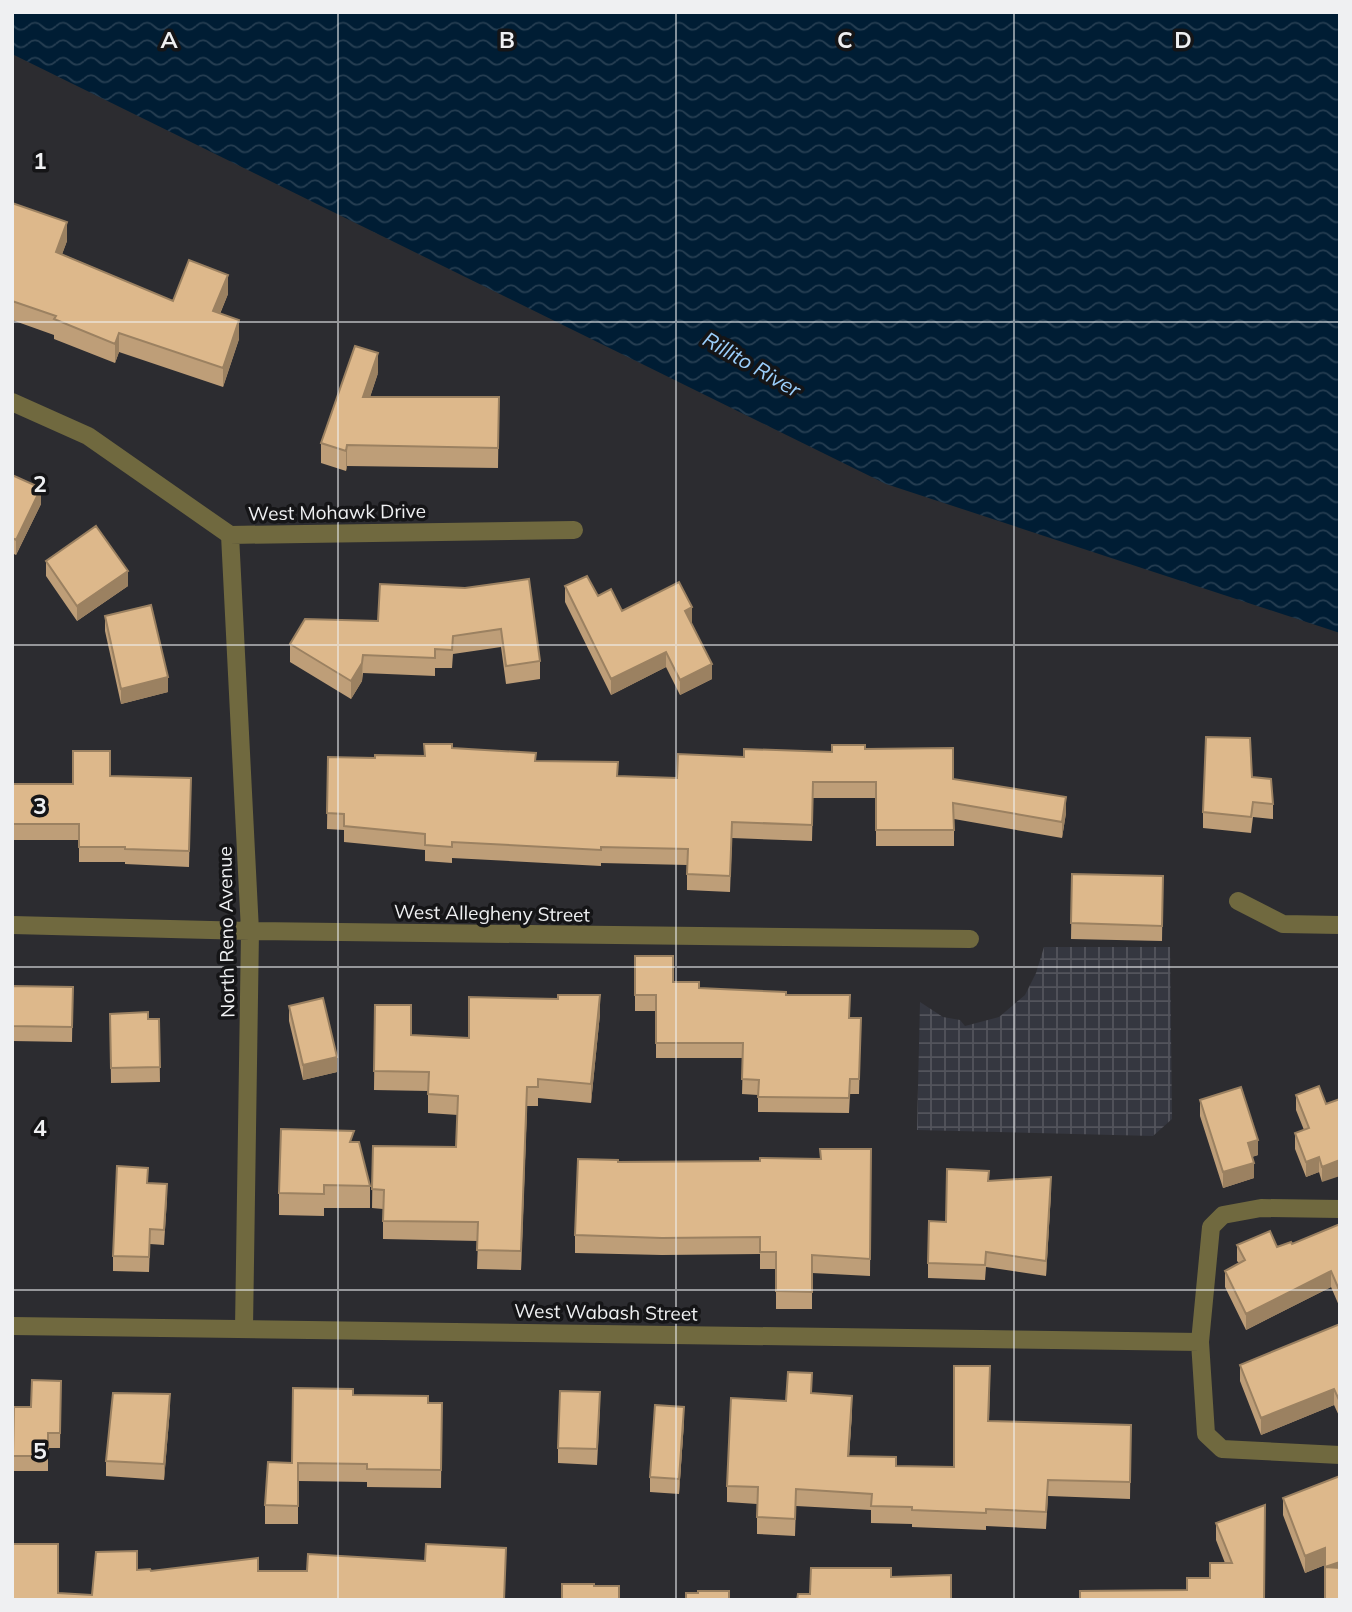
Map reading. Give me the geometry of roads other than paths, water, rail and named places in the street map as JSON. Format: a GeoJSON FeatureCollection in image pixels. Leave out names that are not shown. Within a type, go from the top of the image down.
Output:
{"type":"FeatureCollection","features":[{"type":"Feature","properties":{"kind":"street","name":"West Mohawk Drive"},"geometry":{"type":"LineString","coordinates":[[12,402],[88,436],[230,535],[574,530]]}},
{"type":"Feature","properties":{"kind":"street","name":"North Reno Avenue"},"geometry":{"type":"LineString","coordinates":[[230,535],[250,931],[244,1328]]}},
{"type":"Feature","properties":{"kind":"street"},"geometry":{"type":"LineString","coordinates":[[1238,901],[1283,924],[1340,925]]}},
{"type":"Feature","properties":{"kind":"street","name":"West Allegheny Street"},"geometry":{"type":"LineString","coordinates":[[12,925],[250,931],[970,939]]}},
{"type":"Feature","properties":{"kind":"street"},"geometry":{"type":"LineString","coordinates":[[1340,1209],[1261,1208],[1223,1214],[1211,1227],[1200,1342],[1206,1434],[1222,1449],[1340,1455]]}},
{"type":"Feature","properties":{"kind":"street","name":"West Wabash Street"},"geometry":{"type":"LineString","coordinates":[[12,1326],[1200,1342]]}},
{"type":"Feature","properties":{"kind":"water","name":"Rillito River"},"geometry":{"type":"Polygon","coordinates":[[[12,12],[1340,12],[1340,633],[886,484],[12,54],[12,12]]]}}]}
